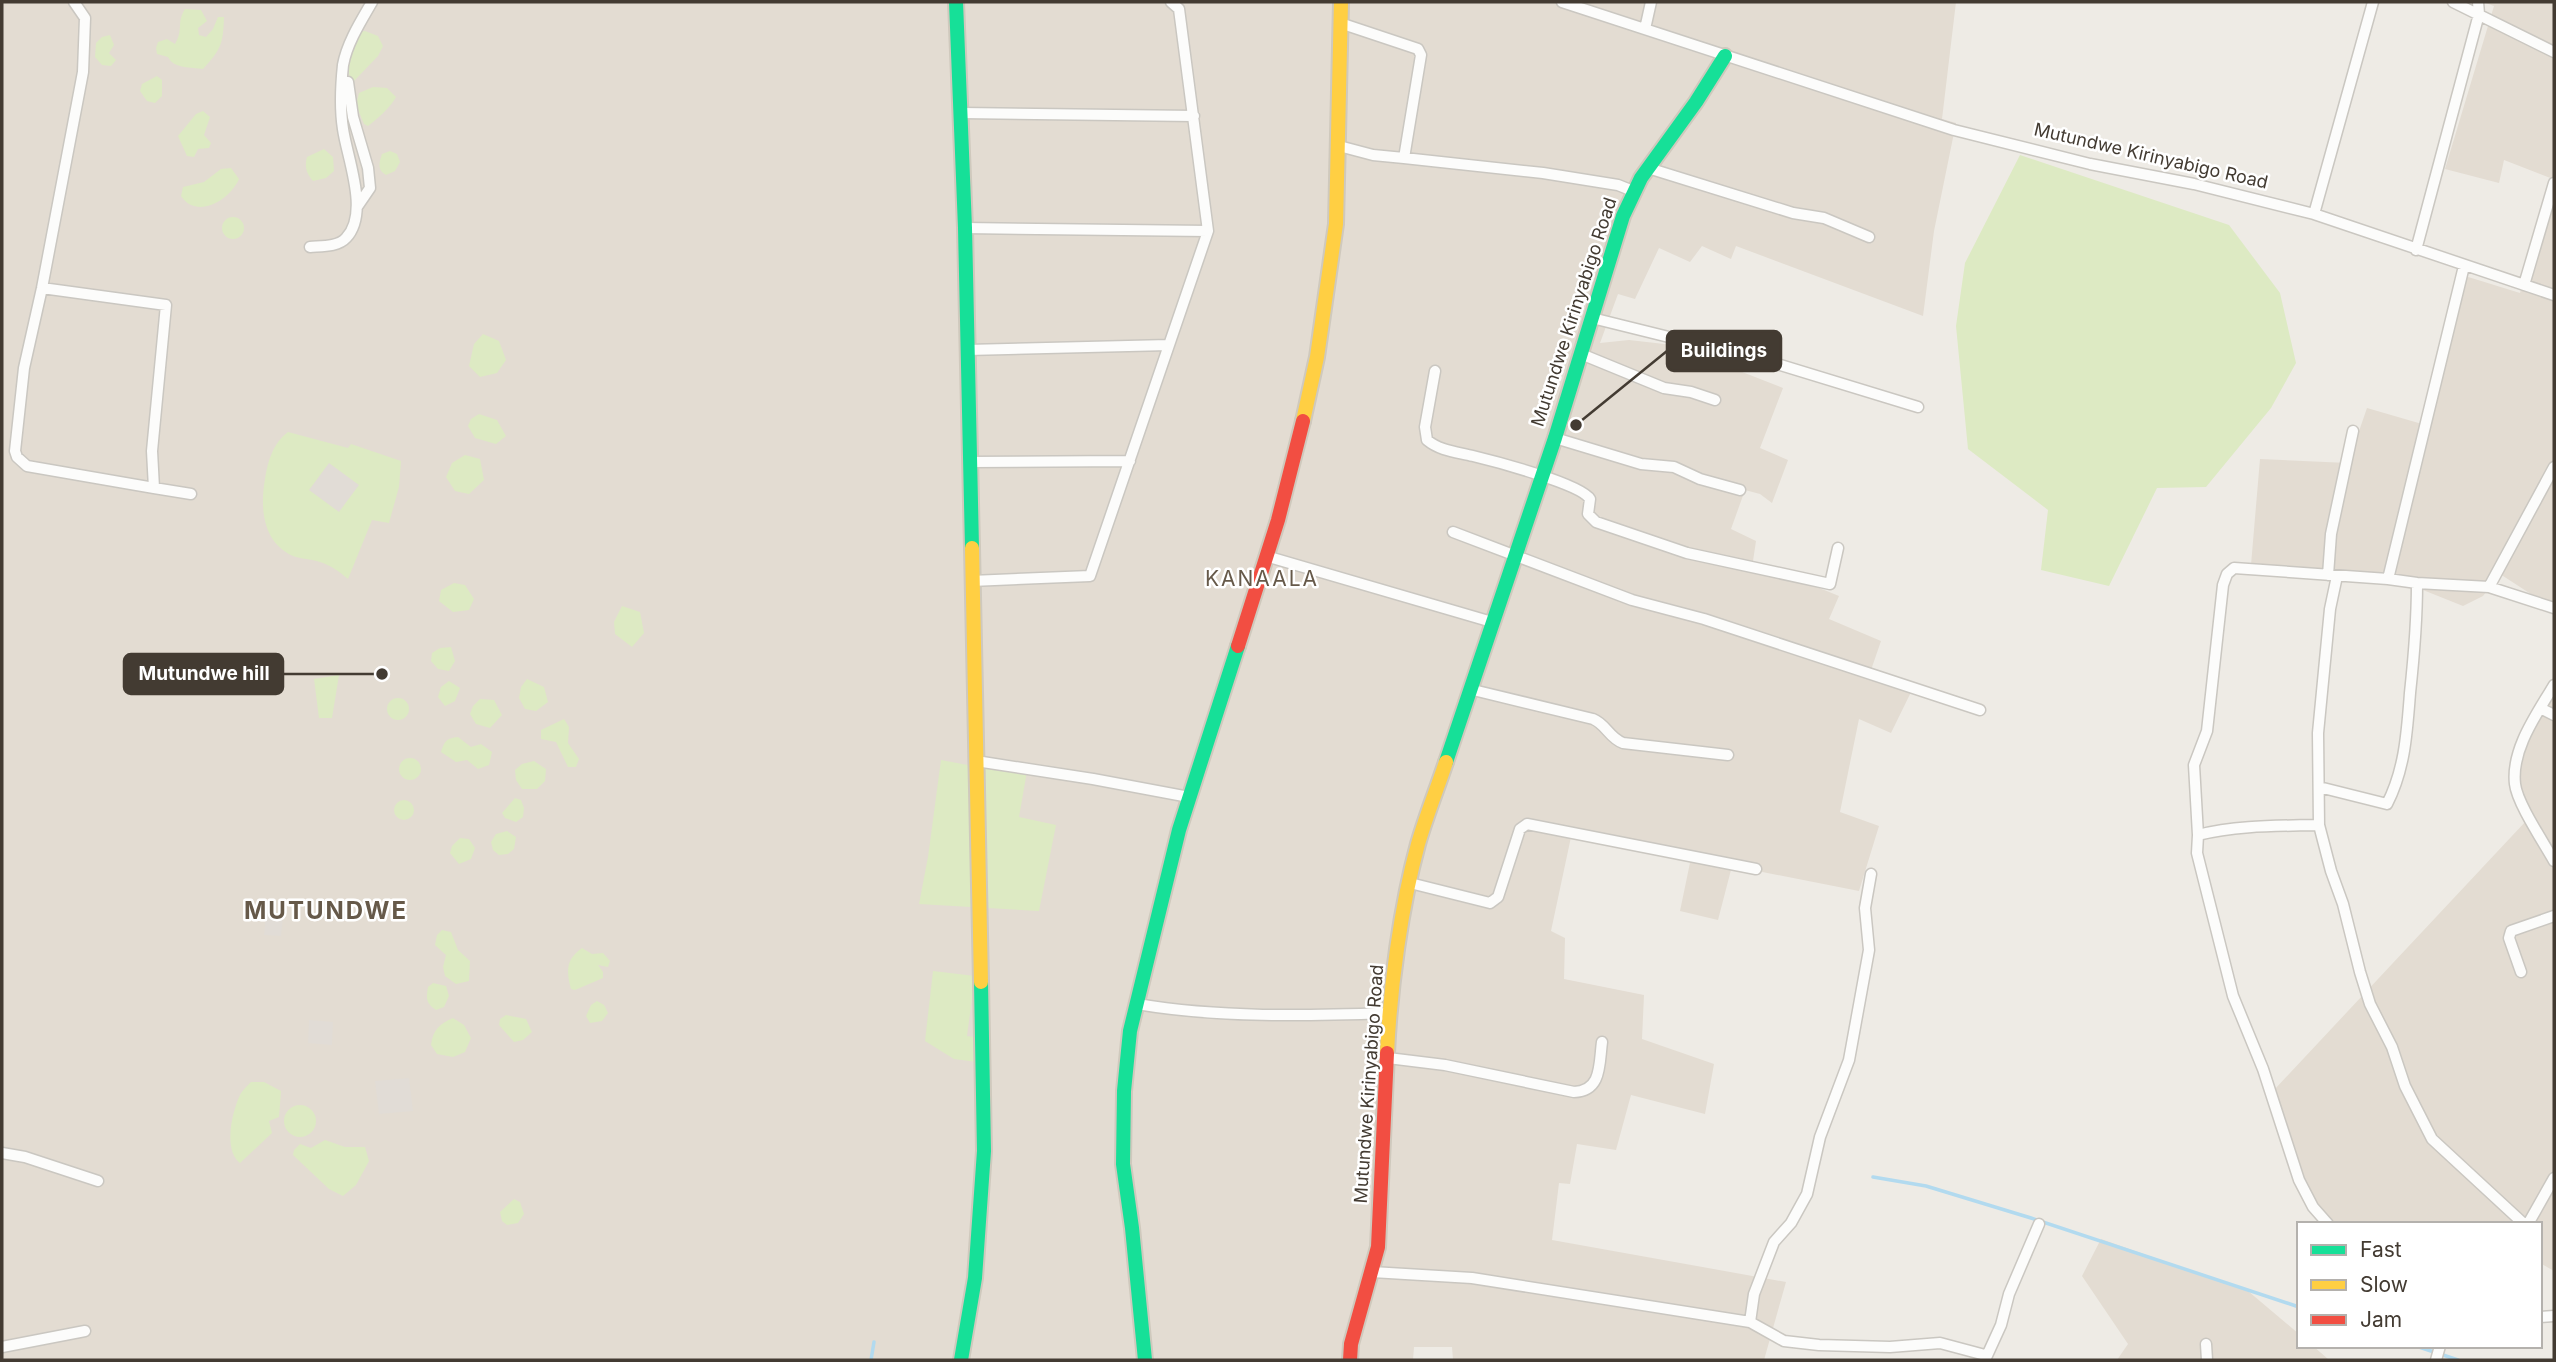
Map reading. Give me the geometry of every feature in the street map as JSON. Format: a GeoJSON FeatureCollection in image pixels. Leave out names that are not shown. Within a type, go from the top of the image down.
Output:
{"type":"FeatureCollection","features":[{"type":"Feature","properties":{"kind":"street"},"geometry":{"type":"LineString","coordinates":[[75,2],[85,18],[87,31],[83,72],[24,368],[14,441],[17,457],[27,466],[191,494]]}},
{"type":"Feature","properties":{"kind":"street"},"geometry":{"type":"LineString","coordinates":[[357,208],[355,184],[343,129],[345,60],[360,22],[372,2]]}},
{"type":"Feature","properties":{"kind":"street"},"geometry":{"type":"LineString","coordinates":[[956,2],[965,228],[984,1151],[975,1278],[961,1360]]}},
{"type":"Feature","properties":{"kind":"street"},"geometry":{"type":"LineString","coordinates":[[971,581],[1090,576],[1130,461],[1208,231],[1179,9],[1171,2]]}},
{"type":"Feature","properties":{"kind":"street"},"geometry":{"type":"LineString","coordinates":[[1145,1360],[1123,1164],[1124,1091],[1130,1031],[1189,797],[1292,469],[1317,357],[1336,224],[1341,2]]}},
{"type":"Feature","properties":{"kind":"street"},"geometry":{"type":"LineString","coordinates":[[1562,2],[1725,56]]}},
{"type":"Feature","properties":{"kind":"street"},"geometry":{"type":"LineString","coordinates":[[1645,29],[1651,2]]}},
{"type":"Feature","properties":{"kind":"street"},"geometry":{"type":"LineString","coordinates":[[2314,214],[2374,2]]}},
{"type":"Feature","properties":{"kind":"street"},"geometry":{"type":"LineString","coordinates":[[2453,2],[2554,52]]}},
{"type":"Feature","properties":{"kind":"street"},"geometry":{"type":"LineString","coordinates":[[2416,250],[2479,14],[2478,2]]}},
{"type":"Feature","properties":{"kind":"street"},"geometry":{"type":"LineString","coordinates":[[1340,23],[1420,51],[1404,158]]}},
{"type":"Feature","properties":{"kind":"street","name":"Mutundwe Kirinyabigo Road"},"geometry":{"type":"LineString","coordinates":[[1350,1360],[1351,1344],[1378,1247],[1389,1013],[1418,845],[1555,438],[1609,258],[1633,191],[1725,56],[1954,130],[2090,164],[2194,184],[2314,214],[2554,295]]}},
{"type":"Feature","properties":{"kind":"street"},"geometry":{"type":"LineString","coordinates":[[310,247],[339,243],[347,238],[357,208],[370,188],[353,117],[345,60]]}},
{"type":"Feature","properties":{"kind":"street"},"geometry":{"type":"LineString","coordinates":[[962,113],[1194,116]]}},
{"type":"Feature","properties":{"kind":"street"},"geometry":{"type":"LineString","coordinates":[[1339,146],[1373,155],[1550,174],[1618,185],[1633,191]]}},
{"type":"Feature","properties":{"kind":"street"},"geometry":{"type":"LineString","coordinates":[[1648,168],[1793,213],[1824,218],[1869,237]]}},
{"type":"Feature","properties":{"kind":"street"},"geometry":{"type":"LineString","coordinates":[[2524,285],[2554,183]]}},
{"type":"Feature","properties":{"kind":"street"},"geometry":{"type":"LineString","coordinates":[[965,228],[1208,231]]}},
{"type":"Feature","properties":{"kind":"street"},"geometry":{"type":"LineString","coordinates":[[2388,579],[2465,266]]}},
{"type":"Feature","properties":{"kind":"street"},"geometry":{"type":"LineString","coordinates":[[42,288],[166,305],[152,451],[154,488]]}},
{"type":"Feature","properties":{"kind":"street"},"geometry":{"type":"LineString","coordinates":[[1592,318],[1774,363],[1918,407]]}},
{"type":"Feature","properties":{"kind":"street"},"geometry":{"type":"LineString","coordinates":[[967,350],[1169,345]]}},
{"type":"Feature","properties":{"kind":"street"},"geometry":{"type":"LineString","coordinates":[[1581,354],[1664,388],[1692,392],[1715,400]]}},
{"type":"Feature","properties":{"kind":"street"},"geometry":{"type":"LineString","coordinates":[[1435,371],[1425,427],[1427,440],[1434,446],[1541,476],[1588,495],[1588,514],[1596,522],[1731,565],[1830,584],[1838,548]]}},
{"type":"Feature","properties":{"kind":"street"},"geometry":{"type":"LineString","coordinates":[[2353,431],[2332,534],[2330,609],[2318,733],[2319,825],[2370,1003],[2392,1046],[2405,1086],[2420,1118],[2432,1139],[2450,1158],[2524,1222]]}},
{"type":"Feature","properties":{"kind":"street"},"geometry":{"type":"LineString","coordinates":[[1555,438],[1642,464],[1674,467],[1700,479],[1740,491]]}},
{"type":"Feature","properties":{"kind":"street"},"geometry":{"type":"LineString","coordinates":[[970,463],[1130,461]]}},
{"type":"Feature","properties":{"kind":"street"},"geometry":{"type":"LineString","coordinates":[[2489,587],[2554,467]]}},
{"type":"Feature","properties":{"kind":"street"},"geometry":{"type":"LineString","coordinates":[[1453,532],[1632,600],[1704,619],[1980,710]]}},
{"type":"Feature","properties":{"kind":"street"},"geometry":{"type":"LineString","coordinates":[[1266,556],[1492,622]]}},
{"type":"Feature","properties":{"kind":"street"},"geometry":{"type":"LineString","coordinates":[[2326,1222],[2313,1207],[2299,1180],[2263,1069],[2233,996],[2197,853],[2194,765],[2207,731],[2220,604],[2227,573],[2234,568],[2244,567],[2489,587],[2554,608]]}},
{"type":"Feature","properties":{"kind":"street"},"geometry":{"type":"LineString","coordinates":[[2319,787],[2387,804],[2396,786],[2408,729],[2417,623],[2417,583]]}},
{"type":"Feature","properties":{"kind":"street"},"geometry":{"type":"LineString","coordinates":[[2554,685],[2530,724],[2515,764],[2515,787],[2554,861]]}},
{"type":"Feature","properties":{"kind":"street"},"geometry":{"type":"LineString","coordinates":[[1469,689],[1593,719],[1603,725],[1615,740],[1623,743],[1728,755]]}},
{"type":"Feature","properties":{"kind":"street"},"geometry":{"type":"LineString","coordinates":[[2540,708],[2554,715]]}},
{"type":"Feature","properties":{"kind":"street"},"geometry":{"type":"LineString","coordinates":[[976,761],[1189,797]]}},
{"type":"Feature","properties":{"kind":"street"},"geometry":{"type":"LineString","coordinates":[[1410,883],[1486,904],[1493,902],[1498,897],[1520,830],[1527,824],[1756,869]]}},
{"type":"Feature","properties":{"kind":"street"},"geometry":{"type":"LineString","coordinates":[[2198,835],[2238,828],[2319,825]]}},
{"type":"Feature","properties":{"kind":"street"},"geometry":{"type":"LineString","coordinates":[[1750,1322],[1754,1294],[1774,1242],[1791,1223],[1807,1194],[1820,1137],[1849,1060],[1869,950],[1865,908],[1871,874]]}},
{"type":"Feature","properties":{"kind":"street"},"geometry":{"type":"LineString","coordinates":[[2521,972],[2509,938],[2511,931],[2554,916]]}},
{"type":"Feature","properties":{"kind":"street"},"geometry":{"type":"LineString","coordinates":[[1137,1004],[1178,1011],[1241,1014],[1316,1016],[1389,1013]]}},
{"type":"Feature","properties":{"kind":"street"},"geometry":{"type":"LineString","coordinates":[[1388,1058],[1445,1065],[1584,1092],[1591,1088],[1595,1081],[1602,1042]]}},
{"type":"Feature","properties":{"kind":"street"},"geometry":{"type":"LineString","coordinates":[[2,1153],[25,1157],[98,1181]]}},
{"type":"Feature","properties":{"kind":"street"},"geometry":{"type":"LineString","coordinates":[[2527,1222],[2554,1178]]}},
{"type":"Feature","properties":{"kind":"street"},"geometry":{"type":"LineString","coordinates":[[1372,1272],[1472,1278],[1750,1322],[1784,1341],[1819,1345],[1889,1346],[1940,1343],[1985,1357],[2001,1325],[2010,1294],[2039,1224]]}},
{"type":"Feature","properties":{"kind":"street"},"geometry":{"type":"LineString","coordinates":[[2,1348],[85,1331]]}},
{"type":"Feature","properties":{"kind":"street"},"geometry":{"type":"LineString","coordinates":[[2206,1344],[2207,1360]]}},
{"type":"Feature","properties":{"kind":"shaded area"},"geometry":{"type":"Polygon","coordinates":[[[2,2],[1956,2],[1942,119],[1956,123],[1934,231],[1923,316],[1736,246],[1731,259],[1702,246],[1690,262],[1659,248],[1635,299],[1618,294],[1600,343],[1629,340],[1673,345],[1783,388],[1760,448],[1788,460],[1772,503],[1760,494],[1745,490],[1731,529],[1756,541],[1753,561],[1839,596],[1829,619],[1881,641],[1871,670],[1913,688],[1891,733],[1859,719],[1840,812],[1879,826],[1859,891],[1732,866],[1718,920],[1680,911],[1691,858],[1571,837],[1551,931],[1565,938],[1564,979],[1644,995],[1642,1039],[1714,1064],[1705,1114],[1631,1095],[1616,1150],[1577,1144],[1570,1184],[1559,1183],[1552,1240],[1786,1282],[1764,1360],[1453,1360],[1452,1347],[1414,1347],[1413,1360],[2,1360],[2,2]]]}},
{"type":"Feature","properties":{"kind":"shaded area"},"geometry":{"type":"Polygon","coordinates":[[[2483,2],[2554,2],[2554,609],[2500,574],[2483,596],[2463,606],[2393,578],[2251,565],[2260,459],[2348,463],[2367,408],[2422,424],[2465,276],[2520,293],[2553,179],[2504,160],[2499,183],[2445,169],[2494,6],[2483,2]]]}},
{"type":"Feature","properties":{"kind":"shaded area"},"geometry":{"type":"Polygon","coordinates":[[[329,463],[359,485],[339,512],[309,490],[329,463]]]}},
{"type":"Feature","properties":{"kind":"shaded area"},"geometry":{"type":"Polygon","coordinates":[[[2554,685],[2554,1271],[2542,1264],[2542,1222],[2326,1222],[2304,1186],[2274,1090],[2526,821],[2510,784],[2514,746],[2554,685]]]}},
{"type":"Feature","properties":{"kind":"shaded area"},"geometry":{"type":"Polygon","coordinates":[[[266,916],[283,917],[281,936],[264,935],[266,916]]]}},
{"type":"Feature","properties":{"kind":"shaded area"},"geometry":{"type":"Polygon","coordinates":[[[309,1020],[333,1022],[332,1045],[308,1043],[309,1020]]]}},
{"type":"Feature","properties":{"kind":"shaded area"},"geometry":{"type":"Polygon","coordinates":[[[409,1078],[413,1111],[379,1114],[375,1081],[409,1078]]]}},
{"type":"Feature","properties":{"kind":"shaded area"},"geometry":{"type":"Polygon","coordinates":[[[2101,1239],[2248,1291],[2297,1332],[2297,1348],[2315,1348],[2328,1359],[2117,1360],[2128,1344],[2082,1276],[2101,1239]]]}},
{"type":"Feature","properties":{"kind":"green space"},"geometry":{"type":"Polygon","coordinates":[[[185,9],[201,10],[207,21],[198,28],[199,35],[206,37],[218,17],[224,17],[220,46],[203,69],[179,66],[168,57],[157,54],[158,42],[167,39],[175,44],[185,9]]]}},
{"type":"Feature","properties":{"kind":"green space"},"geometry":{"type":"Polygon","coordinates":[[[365,31],[378,36],[383,46],[378,56],[350,82],[348,63],[358,32],[365,31]]]}},
{"type":"Feature","properties":{"kind":"green space"},"geometry":{"type":"Polygon","coordinates":[[[110,35],[114,45],[109,53],[116,60],[111,66],[102,65],[95,57],[96,43],[102,37],[110,35]]]}},
{"type":"Feature","properties":{"kind":"green space"},"geometry":{"type":"Polygon","coordinates":[[[157,76],[162,80],[162,96],[155,103],[147,101],[140,91],[142,84],[157,76]]]}},
{"type":"Feature","properties":{"kind":"green space"},"geometry":{"type":"Polygon","coordinates":[[[373,87],[387,88],[396,97],[368,126],[364,124],[356,105],[359,93],[373,87]]]}},
{"type":"Feature","properties":{"kind":"green space"},"geometry":{"type":"Polygon","coordinates":[[[203,111],[210,117],[204,135],[211,143],[209,148],[198,149],[194,157],[187,156],[178,136],[196,114],[203,111]]]}},
{"type":"Feature","properties":{"kind":"green space"},"geometry":{"type":"Polygon","coordinates":[[[324,149],[333,157],[334,171],[326,178],[313,181],[307,170],[307,157],[324,149]]]}},
{"type":"Feature","properties":{"kind":"green space"},"geometry":{"type":"Polygon","coordinates":[[[390,151],[397,154],[400,162],[395,171],[386,175],[380,169],[380,163],[382,154],[390,151]]]}},
{"type":"Feature","properties":{"kind":"green space"},"geometry":{"type":"Polygon","coordinates":[[[2020,155],[2229,225],[2280,293],[2296,363],[2271,408],[2206,487],[2157,488],[2109,586],[2041,570],[2048,510],[1968,449],[1956,326],[1965,263],[2020,155]]]}},
{"type":"Feature","properties":{"kind":"green space"},"geometry":{"type":"Polygon","coordinates":[[[231,168],[239,179],[235,187],[221,200],[204,207],[188,203],[181,196],[183,187],[204,182],[221,169],[231,168]]]}},
{"type":"Feature","properties":{"kind":"green space"},"geometry":{"type":"Polygon","coordinates":[[[233,217],[241,220],[244,228],[241,236],[233,239],[225,236],[222,228],[225,220],[233,217]]]}},
{"type":"Feature","properties":{"kind":"green space"},"geometry":{"type":"Polygon","coordinates":[[[483,334],[499,341],[506,360],[497,373],[480,377],[469,366],[474,344],[483,334]]]}},
{"type":"Feature","properties":{"kind":"green space"},"geometry":{"type":"Polygon","coordinates":[[[479,414],[497,420],[506,436],[496,444],[475,438],[468,426],[471,419],[479,414]]]}},
{"type":"Feature","properties":{"kind":"green space"},"geometry":{"type":"Polygon","coordinates":[[[288,432],[348,448],[351,444],[401,461],[399,487],[389,523],[372,520],[348,579],[324,563],[293,556],[283,550],[269,533],[263,512],[265,479],[272,453],[278,441],[288,432]],[[329,463],[309,490],[339,512],[359,485],[329,463]]]}},
{"type":"Feature","properties":{"kind":"green space"},"geometry":{"type":"Polygon","coordinates":[[[465,455],[480,459],[484,480],[469,494],[455,491],[446,477],[452,463],[465,455]]]}},
{"type":"Feature","properties":{"kind":"green space"},"geometry":{"type":"Polygon","coordinates":[[[454,583],[465,585],[474,599],[469,610],[453,612],[439,601],[441,590],[454,583]]]}},
{"type":"Feature","properties":{"kind":"green space"},"geometry":{"type":"Polygon","coordinates":[[[622,606],[640,612],[644,633],[632,647],[615,634],[614,622],[622,606]]]}},
{"type":"Feature","properties":{"kind":"green space"},"geometry":{"type":"Polygon","coordinates":[[[451,647],[455,661],[449,671],[438,669],[431,661],[432,653],[440,648],[451,647]]]}},
{"type":"Feature","properties":{"kind":"green space"},"geometry":{"type":"Polygon","coordinates":[[[339,675],[332,718],[319,718],[314,679],[339,675]]]}},
{"type":"Feature","properties":{"kind":"green space"},"geometry":{"type":"Polygon","coordinates":[[[527,679],[544,687],[548,702],[536,711],[525,709],[519,698],[521,687],[527,679]]]}},
{"type":"Feature","properties":{"kind":"green space"},"geometry":{"type":"Polygon","coordinates":[[[449,681],[460,688],[455,701],[445,706],[438,697],[441,687],[449,681]]]}},
{"type":"Feature","properties":{"kind":"green space"},"geometry":{"type":"Polygon","coordinates":[[[398,698],[406,701],[409,709],[406,717],[398,720],[390,717],[387,709],[390,701],[398,698]]]}},
{"type":"Feature","properties":{"kind":"green space"},"geometry":{"type":"Polygon","coordinates":[[[480,699],[494,700],[502,715],[490,728],[476,724],[470,714],[480,699]]]}},
{"type":"Feature","properties":{"kind":"green space"},"geometry":{"type":"Polygon","coordinates":[[[564,719],[569,727],[568,743],[579,759],[576,767],[568,767],[556,742],[541,739],[541,730],[564,719]]]}},
{"type":"Feature","properties":{"kind":"green space"},"geometry":{"type":"Polygon","coordinates":[[[458,737],[471,747],[481,744],[492,752],[489,765],[478,769],[467,760],[456,762],[441,752],[446,741],[458,737]]]}},
{"type":"Feature","properties":{"kind":"green space"},"geometry":{"type":"Polygon","coordinates":[[[410,758],[418,761],[421,769],[418,777],[410,780],[402,777],[399,769],[402,761],[410,758]]]}},
{"type":"Feature","properties":{"kind":"green space"},"geometry":{"type":"Polygon","coordinates":[[[941,760],[1027,771],[1019,817],[1056,825],[1039,911],[919,904],[941,760]]]}},
{"type":"Feature","properties":{"kind":"green space"},"geometry":{"type":"Polygon","coordinates":[[[534,761],[546,769],[545,781],[537,789],[522,789],[516,780],[515,770],[522,764],[534,761]]]}},
{"type":"Feature","properties":{"kind":"green space"},"geometry":{"type":"Polygon","coordinates":[[[515,798],[521,800],[524,808],[523,817],[516,822],[505,818],[502,813],[515,798]]]}},
{"type":"Feature","properties":{"kind":"green space"},"geometry":{"type":"Polygon","coordinates":[[[400,800],[408,800],[414,810],[408,820],[400,820],[394,814],[394,806],[400,800]]]}},
{"type":"Feature","properties":{"kind":"green space"},"geometry":{"type":"Polygon","coordinates":[[[507,831],[516,837],[514,849],[508,854],[499,855],[493,850],[491,842],[496,834],[507,831]]]}},
{"type":"Feature","properties":{"kind":"green space"},"geometry":{"type":"Polygon","coordinates":[[[460,838],[469,839],[475,848],[471,859],[459,864],[450,853],[452,846],[460,838]]]}},
{"type":"Feature","properties":{"kind":"green space"},"geometry":{"type":"Polygon","coordinates":[[[442,930],[451,932],[458,950],[470,961],[469,981],[456,984],[445,976],[443,967],[446,955],[435,945],[437,935],[442,930]]]}},
{"type":"Feature","properties":{"kind":"green space"},"geometry":{"type":"Polygon","coordinates":[[[582,948],[592,954],[603,953],[610,961],[608,967],[598,965],[603,972],[603,978],[575,990],[571,989],[568,977],[569,966],[570,961],[582,948]]]}},
{"type":"Feature","properties":{"kind":"green space"},"geometry":{"type":"Polygon","coordinates":[[[933,971],[975,976],[967,1036],[991,1040],[985,1063],[954,1059],[925,1041],[933,971]]]}},
{"type":"Feature","properties":{"kind":"green space"},"geometry":{"type":"Polygon","coordinates":[[[433,983],[446,986],[449,996],[444,1007],[436,1010],[427,998],[428,987],[433,983]]]}},
{"type":"Feature","properties":{"kind":"green space"},"geometry":{"type":"Polygon","coordinates":[[[597,1001],[604,1005],[608,1013],[602,1021],[590,1023],[586,1016],[591,1005],[597,1001]]]}},
{"type":"Feature","properties":{"kind":"green space"},"geometry":{"type":"Polygon","coordinates":[[[506,1015],[526,1019],[532,1032],[523,1040],[514,1042],[499,1025],[500,1019],[506,1015]]]}},
{"type":"Feature","properties":{"kind":"green space"},"geometry":{"type":"Polygon","coordinates":[[[453,1018],[464,1025],[471,1038],[465,1052],[453,1057],[437,1054],[431,1045],[433,1035],[440,1025],[453,1018]]]}},
{"type":"Feature","properties":{"kind":"green space"},"geometry":{"type":"Polygon","coordinates":[[[251,1082],[264,1082],[281,1091],[279,1117],[269,1121],[272,1133],[240,1163],[232,1149],[231,1130],[240,1095],[251,1082]]]}},
{"type":"Feature","properties":{"kind":"green space"},"geometry":{"type":"Polygon","coordinates":[[[300,1105],[311,1110],[316,1121],[311,1132],[300,1137],[289,1132],[284,1121],[289,1110],[300,1105]]]}},
{"type":"Feature","properties":{"kind":"green space"},"geometry":{"type":"Polygon","coordinates":[[[325,1140],[345,1147],[365,1147],[369,1161],[356,1185],[343,1196],[329,1189],[293,1155],[300,1144],[311,1148],[325,1140]]]}},
{"type":"Feature","properties":{"kind":"green space"},"geometry":{"type":"Polygon","coordinates":[[[514,1199],[520,1202],[524,1214],[518,1223],[507,1225],[502,1221],[500,1212],[514,1199]]]}},
{"type":"Feature","properties":{"kind":"waterway"},"geometry":{"type":"LineString","coordinates":[[1873,1177],[1926,1186],[2031,1218],[2297,1306]]}},
{"type":"Feature","properties":{"kind":"waterway"},"geometry":{"type":"LineString","coordinates":[[871,1360],[874,1342]]}},
{"type":"Feature","properties":{"kind":"waterway"},"geometry":{"type":"LineString","coordinates":[[2422,1348],[2458,1360]]}},
{"type":"Feature","properties":{"kind":"traffic: fast"},"geometry":{"type":"LineString","coordinates":[[956,2],[965,228],[972,548]]}},
{"type":"Feature","properties":{"kind":"traffic: fast"},"geometry":{"type":"LineString","coordinates":[[1446,762],[1555,438],[1623,216],[1641,178],[1696,102],[1725,56]]}},
{"type":"Feature","properties":{"kind":"traffic: fast"},"geometry":{"type":"LineString","coordinates":[[1145,1360],[1123,1164],[1124,1091],[1130,1031],[1179,830],[1238,646]]}},
{"type":"Feature","properties":{"kind":"traffic: fast"},"geometry":{"type":"LineString","coordinates":[[961,1360],[975,1278],[984,1151],[981,982]]}},
{"type":"Feature","properties":{"kind":"traffic: slow"},"geometry":{"type":"LineString","coordinates":[[1303,421],[1317,357],[1336,224],[1341,2]]}},
{"type":"Feature","properties":{"kind":"traffic: slow"},"geometry":{"type":"LineString","coordinates":[[972,548],[981,982]]}},
{"type":"Feature","properties":{"kind":"traffic: slow"},"geometry":{"type":"LineString","coordinates":[[1387,1053],[1394,975],[1406,894],[1421,834],[1446,762]]}},
{"type":"Feature","properties":{"kind":"traffic: jam"},"geometry":{"type":"LineString","coordinates":[[1238,646],[1278,520],[1303,421]]}},
{"type":"Feature","properties":{"kind":"traffic: jam"},"geometry":{"type":"LineString","coordinates":[[1350,1360],[1351,1344],[1378,1247],[1387,1053]]}},
{"type":"Feature","properties":{"kind":"place","name":"Buildings"},"geometry":{"type":"Point","coordinates":[1576,425]}},
{"type":"Feature","properties":{"kind":"place","name":"Mutundwe hill"},"geometry":{"type":"Point","coordinates":[382,674]}},
{"type":"Feature","properties":{"kind":"district","name":"KANAALA"},"geometry":{"type":"Point","coordinates":[1262,579]}},
{"type":"Feature","properties":{"kind":"district","name":"MUTUNDWE"},"geometry":{"type":"Point","coordinates":[326,911]}}]}
